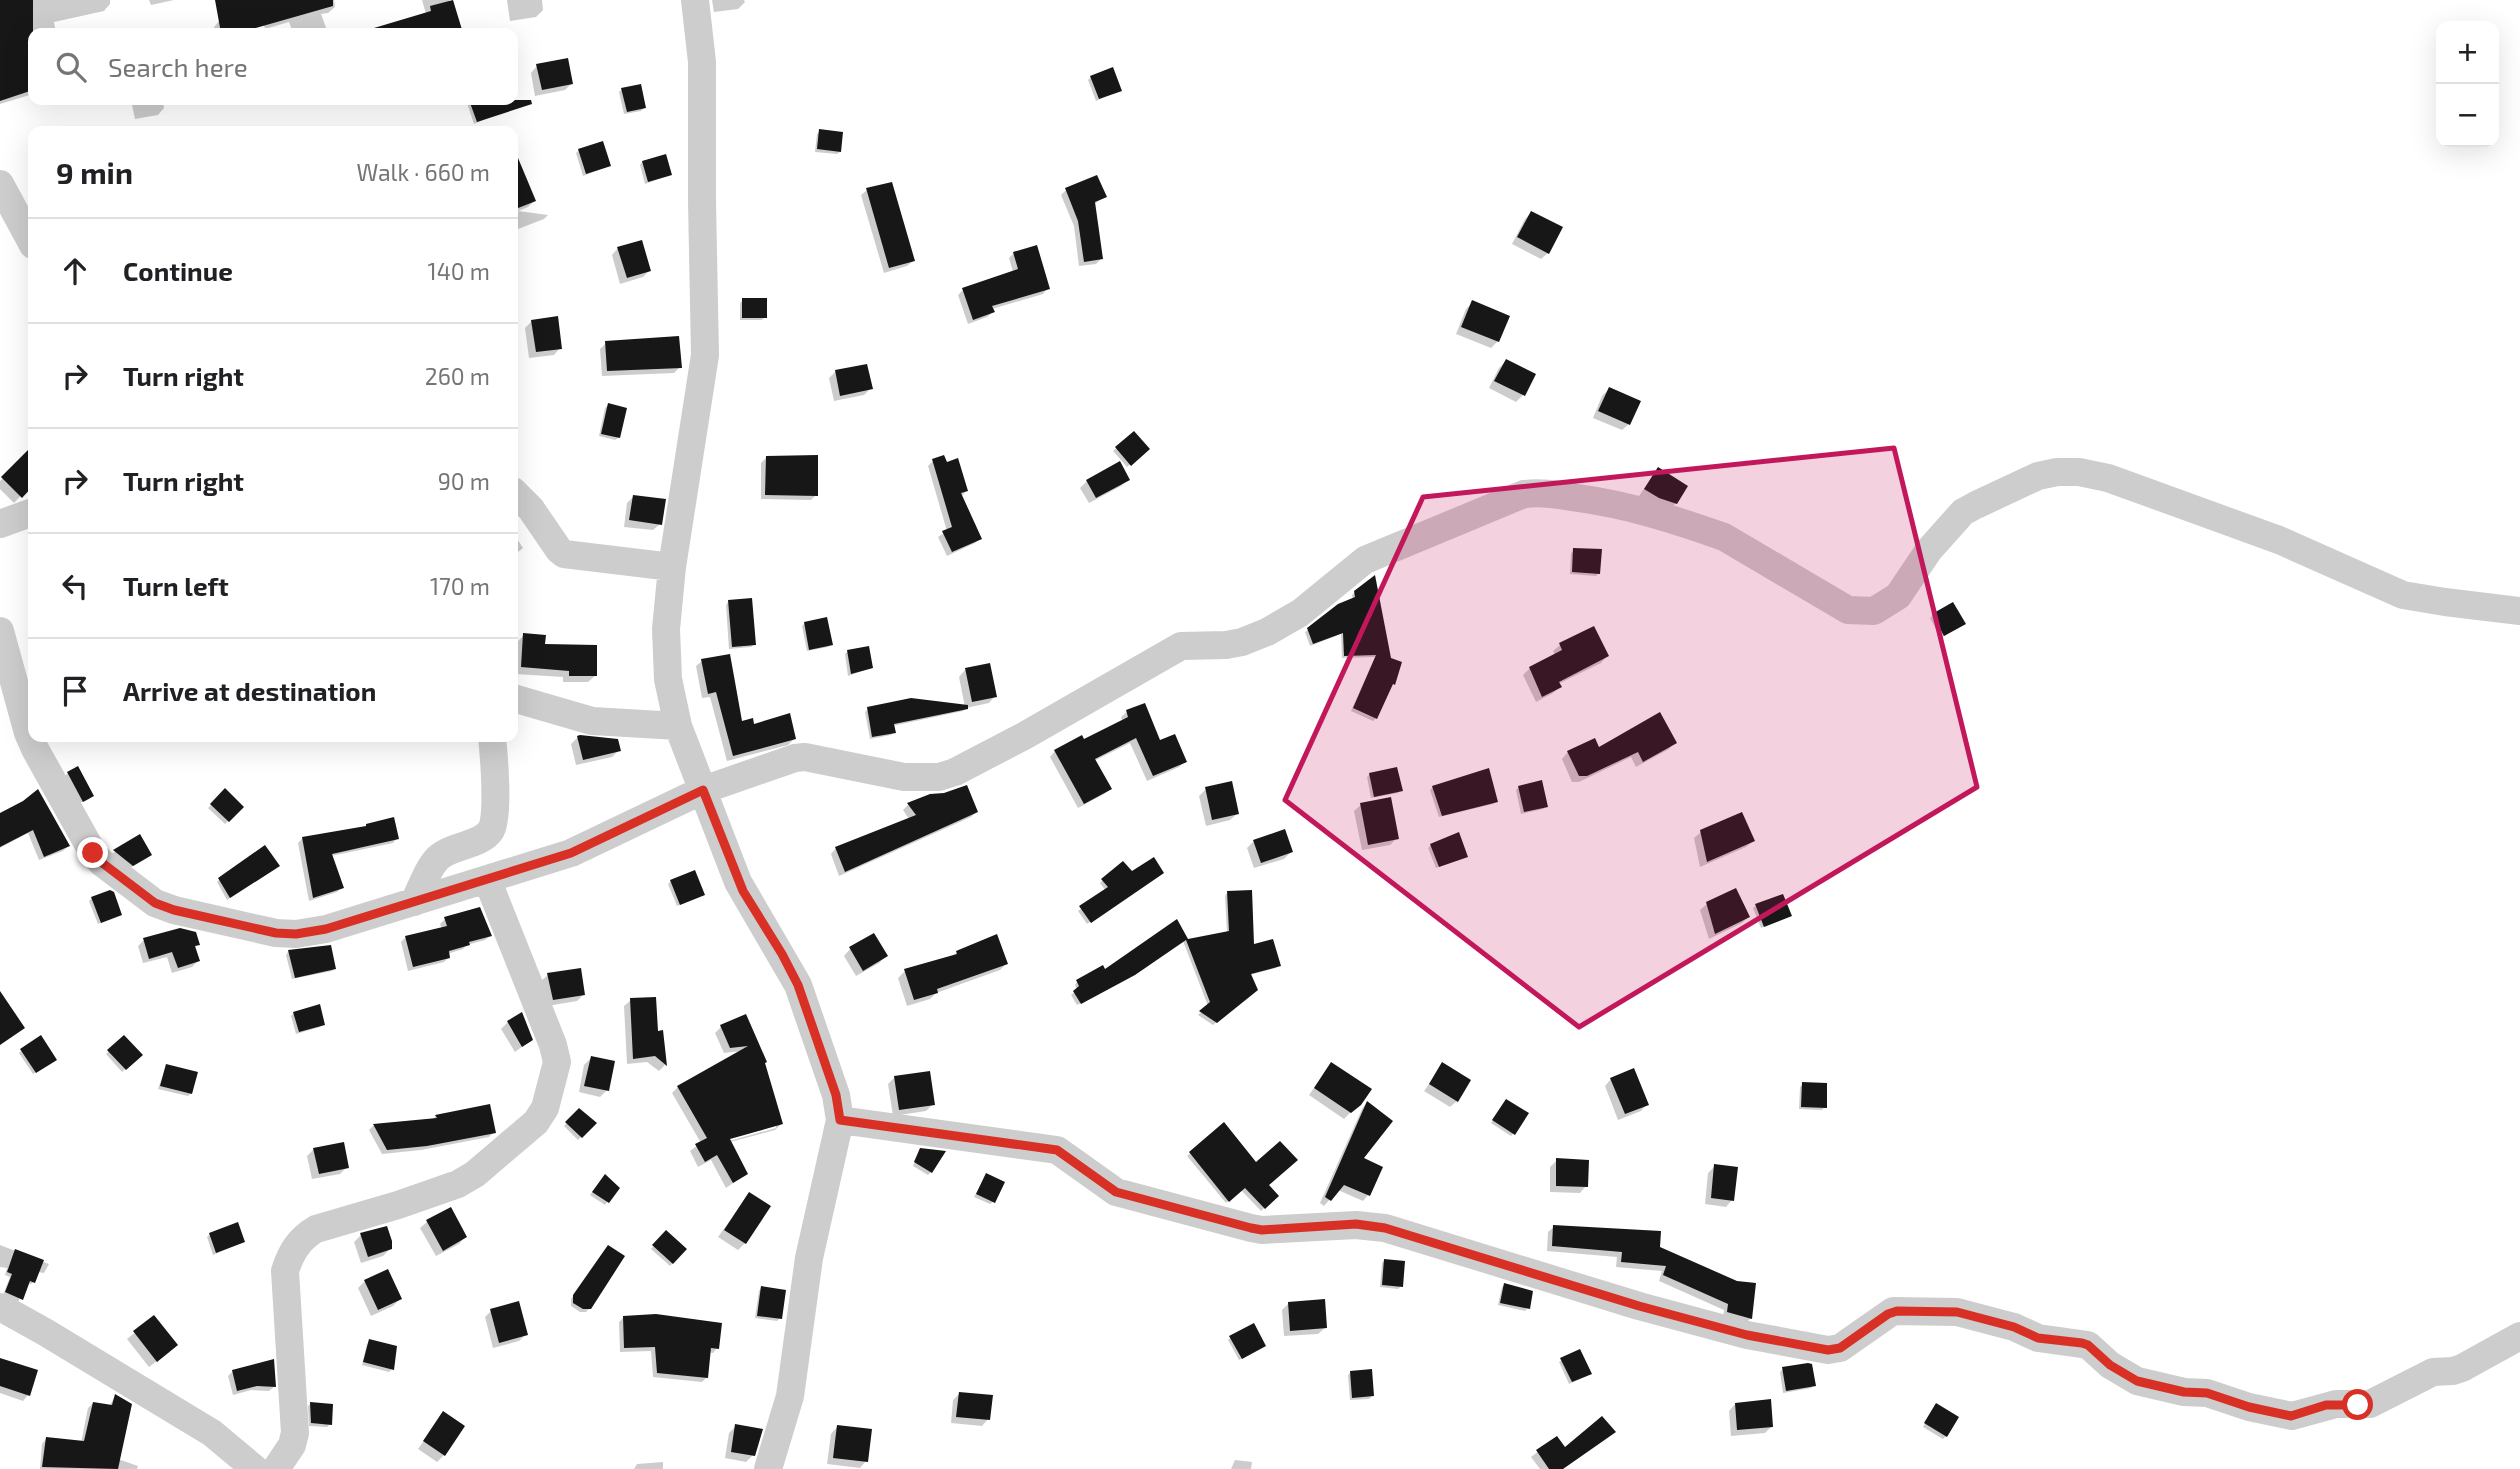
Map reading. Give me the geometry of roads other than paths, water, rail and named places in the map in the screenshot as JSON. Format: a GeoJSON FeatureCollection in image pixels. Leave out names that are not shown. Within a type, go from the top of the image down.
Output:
{"type":"FeatureCollection","features":[{"type":"Feature","properties":{"kind":"street"},"geometry":{"type":"LineString","coordinates":[[695,0],[702,62],[705,355],[672,567],[666,629],[668,679],[678,726],[743,891],[798,985],[836,1095],[840,1120],[809,1258],[790,1396],[768,1469]]}},
{"type":"Feature","properties":{"kind":"street"},"geometry":{"type":"LineString","coordinates":[[0,184],[28,236]]}},
{"type":"Feature","properties":{"kind":"street"},"geometry":{"type":"LineString","coordinates":[[33,742],[93,853],[155,903],[174,910],[276,933],[296,934],[326,929],[571,853],[703,790],[795,758],[805,757],[904,777],[939,777],[956,772],[1181,646],[1226,645],[1267,632],[1300,613],[1365,560],[1524,494],[1619,503],[1707,531],[1724,537],[1848,610],[1874,611],[1898,596],[1929,550],[1963,512],[2038,476],[2057,472],[2079,472],[2108,478],[2279,540],[2403,595],[2445,603],[2520,611]]}},
{"type":"Feature","properties":{"kind":"street"},"geometry":{"type":"LineString","coordinates":[[518,496],[531,509],[564,554],[672,567]]}},
{"type":"Feature","properties":{"kind":"street"},"geometry":{"type":"LineString","coordinates":[[0,524],[28,514]]}},
{"type":"Feature","properties":{"kind":"street"},"geometry":{"type":"LineString","coordinates":[[0,631],[28,733]]}},
{"type":"Feature","properties":{"kind":"street"},"geometry":{"type":"LineString","coordinates":[[518,699],[592,721],[678,726]]}},
{"type":"Feature","properties":{"kind":"street"},"geometry":{"type":"LineString","coordinates":[[414,902],[437,859],[450,850],[486,835],[493,826],[495,780],[492,742]]}},
{"type":"Feature","properties":{"kind":"street"},"geometry":{"type":"LineString","coordinates":[[276,1469],[292,1446],[295,1433],[285,1270],[293,1249],[316,1229],[458,1184],[475,1174],[536,1122],[545,1108],[557,1062],[553,1045],[487,880]]}},
{"type":"Feature","properties":{"kind":"street"},"geometry":{"type":"LineString","coordinates":[[840,1120],[1057,1150],[1116,1192],[1251,1228],[1262,1230],[1356,1224],[1385,1228],[1639,1306],[1747,1335],[1828,1350],[1840,1348],[1893,1311],[1957,1312],[2014,1327],[2038,1338],[2088,1345],[2110,1365],[2137,1381],[2184,1392],[2207,1393],[2249,1407],[2291,1416],[2326,1405],[2370,1404],[2379,1401],[2433,1372],[2462,1368],[2520,1336]]}},
{"type":"Feature","properties":{"kind":"street"},"geometry":{"type":"LineString","coordinates":[[0,1307],[212,1433],[255,1469]]}}]}
